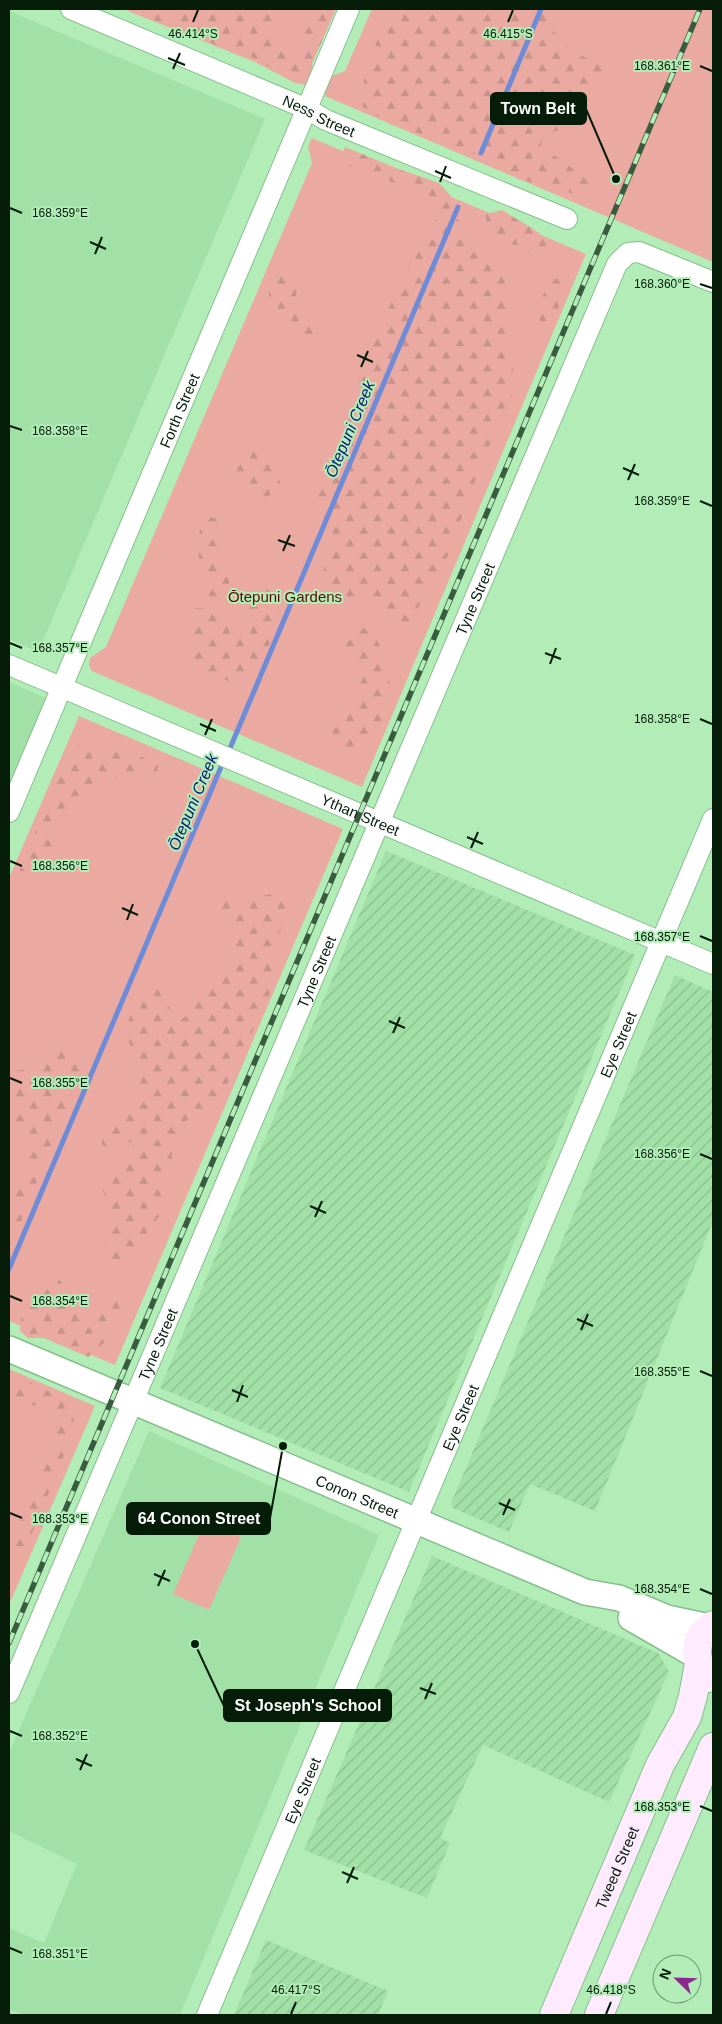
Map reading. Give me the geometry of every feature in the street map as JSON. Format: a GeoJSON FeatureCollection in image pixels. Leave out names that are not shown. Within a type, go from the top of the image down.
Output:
{"type":"FeatureCollection","features":[{"type":"Feature","properties":{"kind":"main road","name":"Conon Street"},"geometry":{"type":"LineString","coordinates":[[703,1667],[699,1640],[711,1626]]}},
{"type":"Feature","properties":{"kind":"main road","name":"Tweed Street"},"geometry":{"type":"LineString","coordinates":[[554,2015],[660,1765],[687,1717],[703,1667]]}},
{"type":"Feature","properties":{"kind":"main road"},"geometry":{"type":"LineString","coordinates":[[599,2015],[713,1747]]}},
{"type":"Feature","properties":{"kind":"main road"},"geometry":{"type":"LineString","coordinates":[[587,1937],[626,1954]]}},
{"type":"Feature","properties":{"kind":"street","name":"Ness Street"},"geometry":{"type":"LineString","coordinates":[[72,9],[307,109],[326,120],[567,219]]}},
{"type":"Feature","properties":{"kind":"street","name":"Forth Street"},"geometry":{"type":"LineString","coordinates":[[9,812],[349,9]]}},
{"type":"Feature","properties":{"kind":"street","name":"Tyne Street"},"geometry":{"type":"LineString","coordinates":[[9,1693],[617,264],[628,253],[639,252],[713,282]]}},
{"type":"Feature","properties":{"kind":"street","name":"Ythan Street"},"geometry":{"type":"LineString","coordinates":[[9,665],[713,964]]}},
{"type":"Feature","properties":{"kind":"street","name":"Eye Street"},"geometry":{"type":"LineString","coordinates":[[207,2015],[713,819]]}},
{"type":"Feature","properties":{"kind":"street","name":"Conon Street"},"geometry":{"type":"LineString","coordinates":[[9,1349],[585,1592],[620,1598],[667,1618],[711,1626]]}},
{"type":"Feature","properties":{"kind":"street"},"geometry":{"type":"LineString","coordinates":[[585,1592],[614,1610],[645,1625],[703,1667]]}},
{"type":"Feature","properties":{"kind":"shaded area"},"geometry":{"type":"Polygon","coordinates":[[[9,11],[265,119],[38,652],[9,639],[9,11]]]}},
{"type":"Feature","properties":{"kind":"shaded area"},"geometry":{"type":"Polygon","coordinates":[[[9,682],[53,701],[9,805],[9,682]]]}},
{"type":"Feature","properties":{"kind":"shaded area"},"geometry":{"type":"Polygon","coordinates":[[[386,851],[635,955],[409,1492],[160,1388],[386,851]]]}},
{"type":"Feature","properties":{"kind":"shaded area"},"geometry":{"type":"Polygon","coordinates":[[[675,975],[713,992],[713,1221],[595,1511],[530,1484],[509,1532],[453,1508],[451,1503],[675,975]]]}},
{"type":"Feature","properties":{"kind":"shaded area"},"geometry":{"type":"Polygon","coordinates":[[[149,1431],[379,1535],[180,2015],[24,2015],[9,2009],[9,1928],[44,1943],[77,1864],[9,1831],[9,1753],[149,1431]]]}},
{"type":"Feature","properties":{"kind":"shaded area"},"geometry":{"type":"Polygon","coordinates":[[[432,1556],[658,1653],[669,1672],[609,1802],[483,1745],[440,1838],[450,1843],[427,1898],[304,1850],[432,1556]]]}},
{"type":"Feature","properties":{"kind":"shaded area"},"geometry":{"type":"Polygon","coordinates":[[[266,1940],[388,1991],[378,2015],[234,2015],[266,1940]]]}},
{"type":"Feature","properties":{"kind":"green space"},"geometry":{"type":"Polygon","coordinates":[[[123,9],[331,9],[311,60],[314,74],[306,85],[295,83],[255,62],[123,9]]]}},
{"type":"Feature","properties":{"kind":"green space"},"geometry":{"type":"Polygon","coordinates":[[[130,9],[274,9],[278,50],[296,53],[315,9],[336,9],[307,75],[297,77],[278,73],[257,59],[190,36],[130,9]]]}},
{"type":"Feature","properties":{"kind":"green space"},"geometry":{"type":"Polygon","coordinates":[[[372,9],[713,9],[713,262],[325,96],[325,85],[332,76],[345,71],[372,9]]]}},
{"type":"Feature","properties":{"kind":"green space"},"geometry":{"type":"Polygon","coordinates":[[[389,9],[541,9],[549,24],[565,44],[589,59],[607,58],[608,68],[573,123],[543,137],[540,148],[562,160],[593,185],[588,199],[556,188],[518,179],[502,165],[441,140],[390,124],[363,107],[364,76],[389,9]]]}},
{"type":"Feature","properties":{"kind":"green space","name":"Ōtepuni Gardens"},"geometry":{"type":"Polygon","coordinates":[[[312,138],[586,254],[362,787],[92,671],[89,666],[90,658],[106,647],[312,163],[308,146],[312,138]]]}},
{"type":"Feature","properties":{"kind":"green space"},"geometry":{"type":"Polygon","coordinates":[[[345,147],[439,183],[451,196],[450,209],[465,229],[492,255],[505,273],[508,314],[504,351],[513,368],[512,400],[484,456],[446,561],[408,624],[396,630],[383,609],[342,595],[324,575],[324,556],[331,531],[315,500],[320,483],[349,419],[359,373],[372,339],[438,215],[431,196],[356,169],[340,161],[345,147]]]}},
{"type":"Feature","properties":{"kind":"green space"},"geometry":{"type":"Polygon","coordinates":[[[502,210],[535,230],[548,241],[543,253],[533,256],[519,245],[498,243],[487,232],[486,214],[502,210]]]}},
{"type":"Feature","properties":{"kind":"green space"},"geometry":{"type":"Polygon","coordinates":[[[287,264],[297,288],[295,302],[313,316],[320,326],[309,338],[292,338],[271,315],[269,287],[287,264]]]}},
{"type":"Feature","properties":{"kind":"green space"},"geometry":{"type":"Polygon","coordinates":[[[565,277],[568,288],[550,325],[540,322],[539,302],[551,280],[565,277]]]}},
{"type":"Feature","properties":{"kind":"green space"},"geometry":{"type":"Polygon","coordinates":[[[260,446],[275,457],[280,483],[268,497],[249,496],[236,472],[248,448],[260,446]]]}},
{"type":"Feature","properties":{"kind":"green space"},"geometry":{"type":"Polygon","coordinates":[[[204,516],[219,519],[222,531],[217,545],[219,558],[231,568],[227,589],[221,596],[211,602],[201,569],[198,549],[200,528],[204,516]]]}},
{"type":"Feature","properties":{"kind":"green space"},"geometry":{"type":"Polygon","coordinates":[[[261,580],[279,587],[278,616],[268,648],[246,681],[233,683],[210,673],[198,674],[189,660],[194,608],[210,608],[225,623],[243,628],[248,609],[246,595],[261,580]]]}},
{"type":"Feature","properties":{"kind":"green space"},"geometry":{"type":"Polygon","coordinates":[[[370,628],[388,660],[390,695],[384,720],[367,744],[355,748],[334,746],[324,733],[353,706],[357,700],[362,678],[361,671],[354,658],[341,662],[337,645],[347,629],[370,628]]]}},
{"type":"Feature","properties":{"kind":"green space"},"geometry":{"type":"Polygon","coordinates":[[[79,716],[343,829],[115,1365],[9,1321],[9,878],[79,716]]]}},
{"type":"Feature","properties":{"kind":"green space"},"geometry":{"type":"Polygon","coordinates":[[[86,742],[102,751],[116,746],[159,764],[156,774],[104,778],[80,796],[64,811],[53,845],[32,878],[20,885],[20,870],[61,771],[73,748],[86,742]]]}},
{"type":"Feature","properties":{"kind":"green space"},"geometry":{"type":"Polygon","coordinates":[[[279,893],[290,906],[283,925],[268,951],[274,979],[268,999],[222,1095],[209,1117],[187,1120],[173,1145],[170,1172],[159,1216],[125,1263],[115,1267],[105,1254],[107,1200],[101,1187],[108,1171],[131,1159],[133,1143],[123,1141],[110,1148],[102,1145],[102,1128],[114,1115],[130,1105],[142,1078],[154,1067],[142,1060],[126,1035],[127,1025],[133,1010],[157,978],[161,995],[179,1021],[191,1013],[197,996],[220,978],[238,942],[236,932],[210,905],[211,896],[242,899],[279,893]]]}},
{"type":"Feature","properties":{"kind":"green space"},"geometry":{"type":"Polygon","coordinates":[[[57,1050],[79,1050],[86,1060],[9,1251],[9,1195],[24,1170],[27,1141],[20,1127],[9,1136],[9,1064],[15,1071],[40,1067],[57,1050]]]}},
{"type":"Feature","properties":{"kind":"green space"},"geometry":{"type":"Polygon","coordinates":[[[60,1280],[77,1310],[91,1312],[111,1289],[118,1303],[120,1312],[117,1326],[109,1338],[88,1357],[44,1338],[28,1338],[20,1331],[21,1319],[34,1302],[41,1285],[60,1280]]]}},
{"type":"Feature","properties":{"kind":"green space"},"geometry":{"type":"Polygon","coordinates":[[[9,1369],[95,1406],[9,1605],[9,1369]]]}},
{"type":"Feature","properties":{"kind":"green space"},"geometry":{"type":"Polygon","coordinates":[[[9,1373],[47,1390],[73,1408],[74,1432],[9,1584],[9,1550],[57,1438],[59,1421],[39,1407],[9,1397],[9,1373]]]}},
{"type":"Feature","properties":{"kind":"green space"},"geometry":{"type":"Polygon","coordinates":[[[205,1521],[241,1537],[209,1610],[173,1594],[205,1521]]]}},
{"type":"Feature","properties":{"kind":"waterway","name":"Ōtepuni Creek"},"geometry":{"type":"LineString","coordinates":[[481,153],[541,9]]}},
{"type":"Feature","properties":{"kind":"waterway","name":"Ōtepuni Creek"},"geometry":{"type":"LineString","coordinates":[[228,753],[458,207]]}},
{"type":"Feature","properties":{"kind":"waterway","name":"Ōtepuni Creek"},"geometry":{"type":"LineString","coordinates":[[9,1269],[224,760]]}},
{"type":"Feature","properties":{"kind":"railway"},"geometry":{"type":"LineString","coordinates":[[9,1643],[700,9]]}},
{"type":"Feature","properties":{"kind":"place","name":"Town Belt"},"geometry":{"type":"Point","coordinates":[616,179]}},
{"type":"Feature","properties":{"kind":"place","name":"64 Conon Street"},"geometry":{"type":"Point","coordinates":[283,1446]}},
{"type":"Feature","properties":{"kind":"place","name":"St Joseph's School"},"geometry":{"type":"Point","coordinates":[195,1644]}}]}
